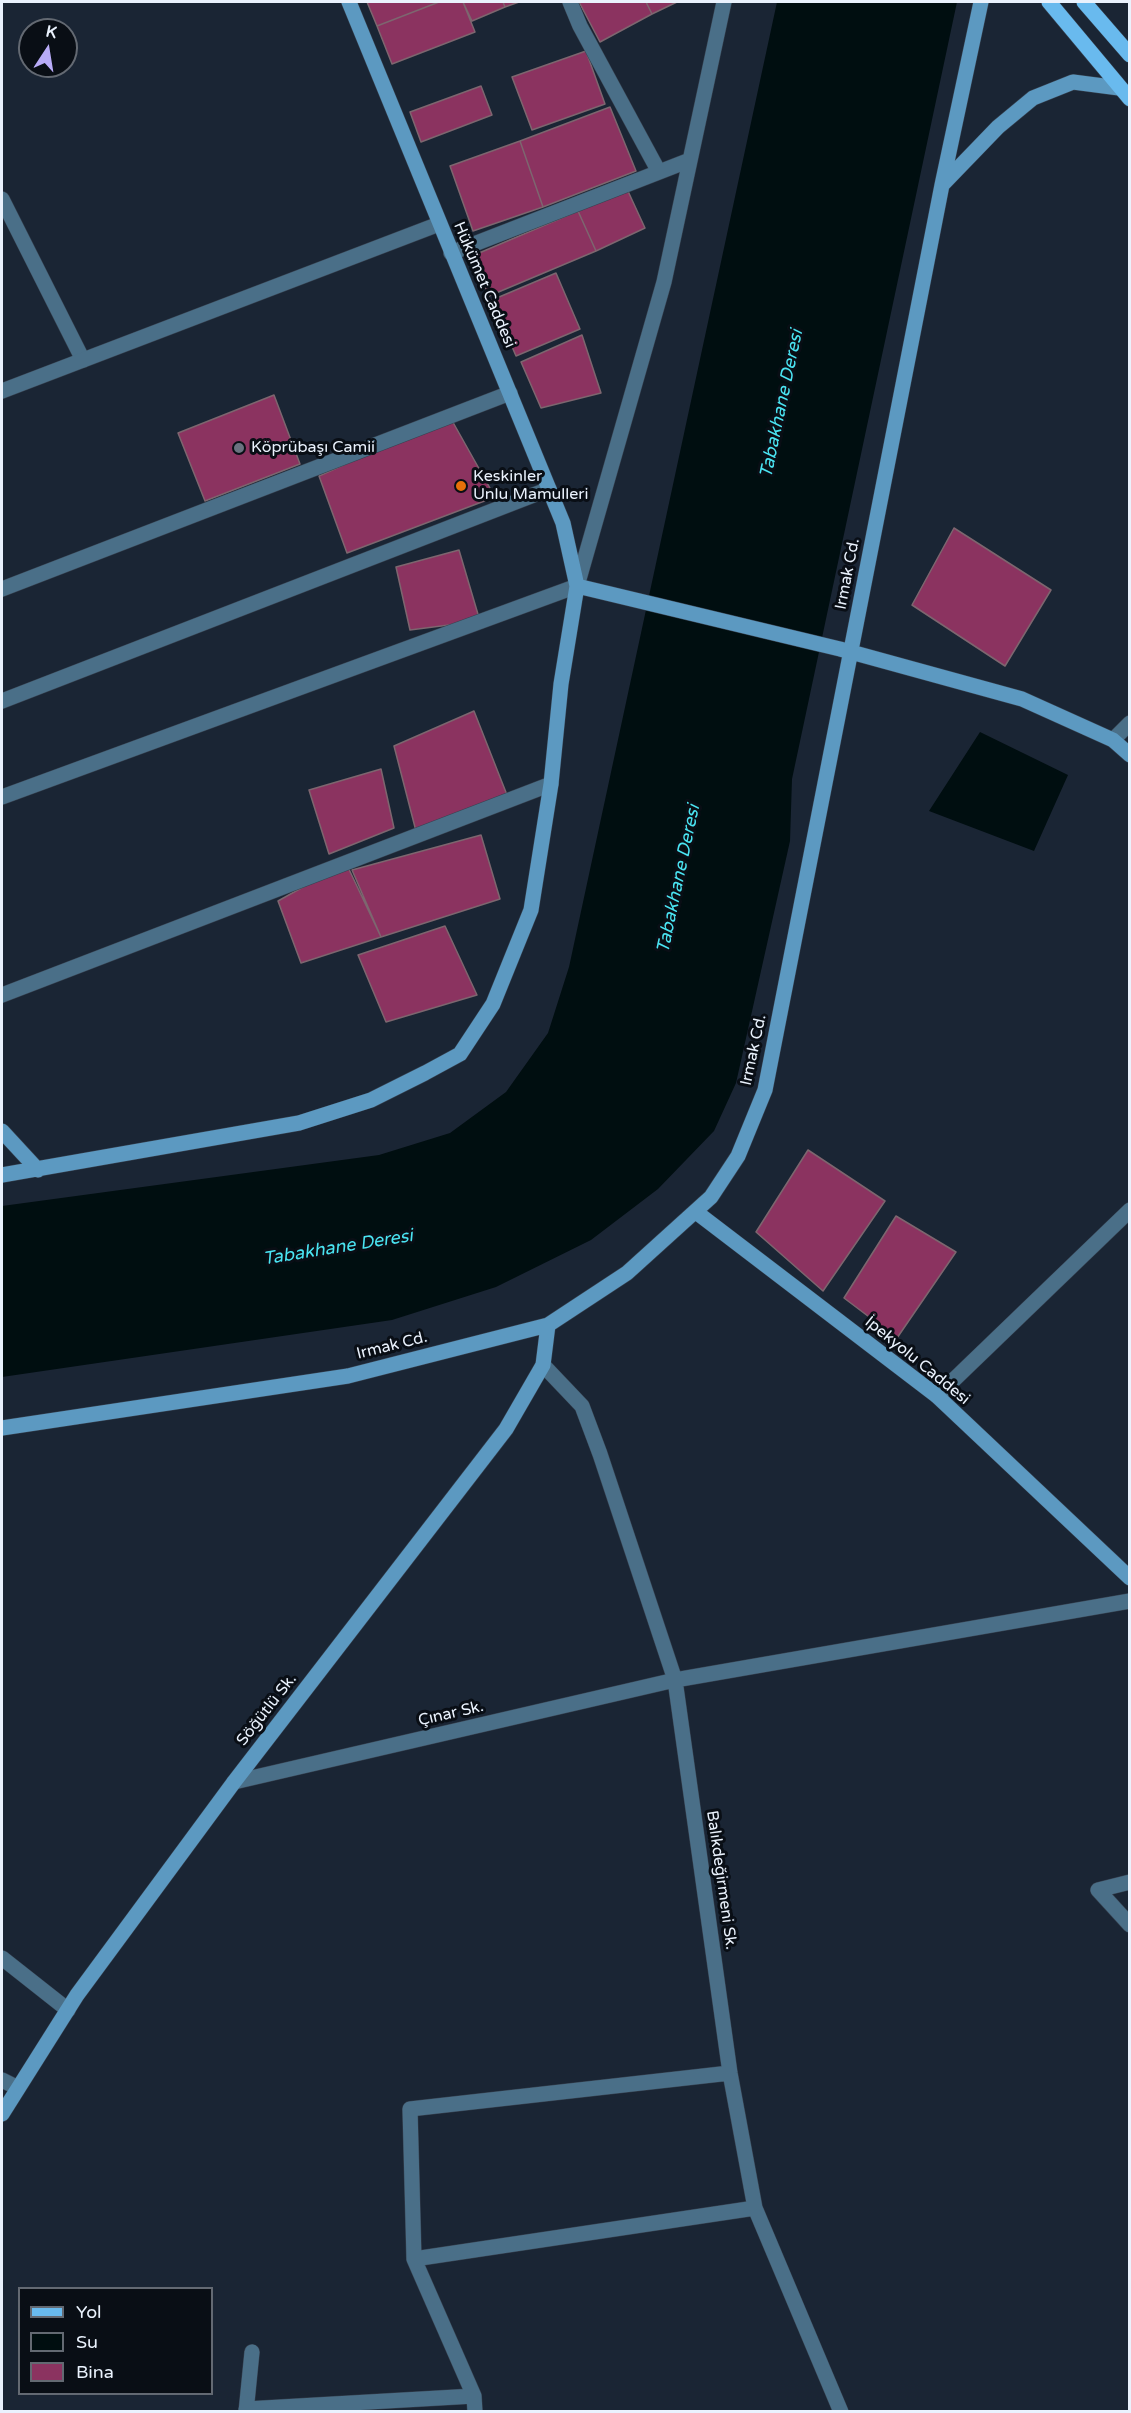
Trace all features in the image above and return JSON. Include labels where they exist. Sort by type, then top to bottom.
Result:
[{"type":"main road","points":[[1049,2],[1130,99]]},
{"type":"main road","points":[[1084,2],[1130,55]]},
{"type":"street","name":"Hükümet Caddesi","points":[[349,2],[563,523],[577,586]]},
{"type":"street","points":[[570,2],[580,26],[659,172]]},
{"type":"street","points":[[2,1175],[300,1123],[371,1100],[460,1054],[493,1004],[531,910],[551,784],[561,684],[577,586],[664,282],[724,2]]},
{"type":"street","name":"Irmak Cd.","points":[[2,1428],[348,1376],[548,1325],[627,1273],[711,1197],[738,1156],[765,1090],[942,185],[981,2]]},
{"type":"street","points":[[942,185],[998,127],[1033,98],[1073,82],[1119,88]]},
{"type":"street","points":[[452,253],[690,160]]},
{"type":"street","points":[[2,200],[82,360]]},
{"type":"street","points":[[2,391],[439,224]]},
{"type":"street","points":[[2,589],[510,393]]},
{"type":"street","points":[[2,701],[549,489]]},
{"type":"street","points":[[2,797],[577,586],[851,652],[1022,699],[1113,740],[1130,755]]},
{"type":"street","points":[[1113,740],[1130,723]]},
{"type":"street","points":[[2,995],[551,784]]},
{"type":"street","points":[[2,1131],[38,1170]]},
{"type":"street","points":[[937,1396],[1130,1209]]},
{"type":"street","name":"İpekyolu Caddesi","points":[[696,1212],[937,1396],[1130,1578]]},
{"type":"street","name":"Söğütlü Sk.","points":[[2,2114],[68,2010],[234,1782],[506,1430],[543,1365],[548,1325]]},
{"type":"street","name":"Balıkdeğirmeni Sk.","points":[[543,1365],[582,1406],[675,1680],[730,2073],[755,2208],[841,2412]]},
{"type":"street","name":"Çınar Sk.","points":[[234,1782],[675,1680],[1130,1601]]},
{"type":"street","points":[[1130,1882],[1098,1890],[1130,1925]]},
{"type":"street","points":[[2,1958],[68,2010]]},
{"type":"street","points":[[475,2412],[474,2396],[414,2259],[410,2109],[730,2073]]},
{"type":"street","points":[[2,2080],[18,2088]]},
{"type":"street","points":[[414,2259],[755,2208]]},
{"type":"street","points":[[252,2352],[246,2410],[474,2396]]},
{"type":"water","name":"Tabakhane Deresi","points":[[777,2],[957,2],[792,779],[790,841],[736,1083],[714,1131],[658,1189],[591,1240],[496,1287],[392,1320],[2,1377],[2,1206],[379,1155],[450,1133],[506,1092],[548,1033],[569,967]]},
{"type":"water","points":[[980,732],[1068,775],[1034,851],[929,811]]},
{"type":"building","points":[[367,2],[439,2],[377,26]]},
{"type":"building","points":[[439,2],[463,2],[475,32],[392,64],[377,26]]},
{"type":"building","points":[[463,2],[503,2],[505,7],[472,21]]},
{"type":"building","points":[[503,2],[519,2],[505,7]]},
{"type":"building","points":[[579,2],[646,2],[652,14],[600,42]]},
{"type":"building","points":[[646,2],[677,2],[652,14]]},
{"type":"building","points":[[586,51],[605,104],[532,130],[512,77]]},
{"type":"building","points":[[481,86],[492,115],[421,142],[410,112]]},
{"type":"building","points":[[610,107],[636,171],[543,207],[520,141]]},
{"type":"building","points":[[520,141],[543,207],[473,231],[450,166]]},
{"type":"building","points":[[627,189],[645,228],[596,251],[578,211]]},
{"type":"building","points":[[578,211],[596,251],[489,296],[472,256]]},
{"type":"building","points":[[556,273],[580,329],[516,356],[492,300]]},
{"type":"building","points":[[582,335],[601,393],[541,408],[521,362]]},
{"type":"building","name":"Köprübaşı Camii","points":[[274,395],[300,464],[205,501],[178,433]]},
{"type":"building","points":[[450,417],[495,497],[347,553],[319,476]]},
{"type":"building","points":[[954,528],[1051,590],[1005,666],[912,605]]},
{"type":"building","points":[[459,550],[480,621],[410,630],[396,567]]},
{"type":"building","points":[[474,711],[509,800],[417,835],[394,746]]},
{"type":"building","points":[[381,769],[394,828],[329,854],[309,790]]},
{"type":"building","points":[[481,835],[500,899],[381,937],[352,870]]},
{"type":"building","points":[[346,863],[381,937],[301,963],[278,901]]},
{"type":"building","points":[[445,926],[477,995],[386,1022],[358,955]]},
{"type":"building","points":[[808,1150],[885,1201],[823,1291],[756,1232]]},
{"type":"building","points":[[896,1216],[956,1252],[897,1338],[844,1298]]},
{"type":"place","name":"Köprübaşı Camii","points":[[239,448]]},
{"type":"place","name":"Keskinler Unlu Mamulleri","points":[[461,486]]}]
